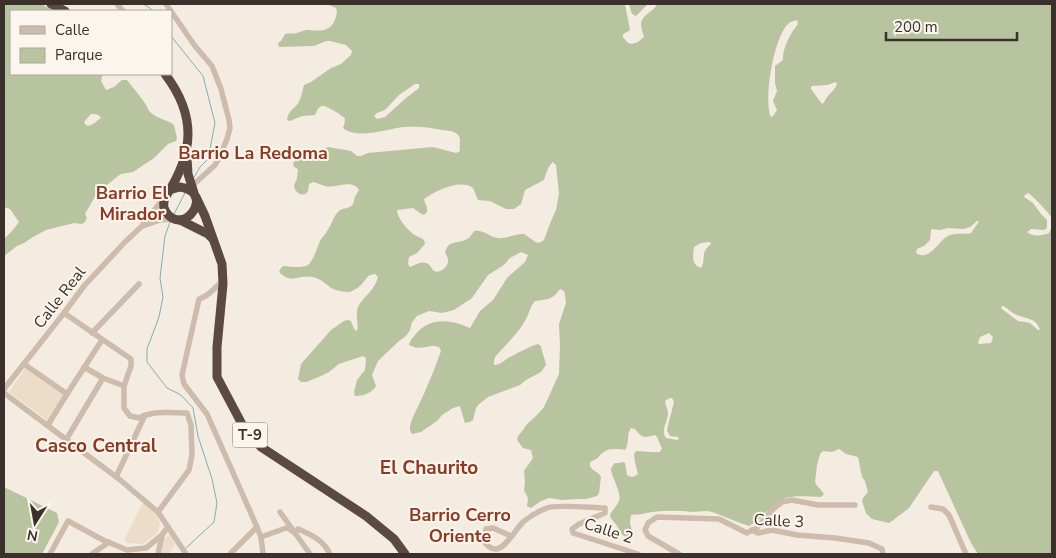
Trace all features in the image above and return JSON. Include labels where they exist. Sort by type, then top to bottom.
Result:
[{"type":"highway","points":[[51,4],[63,10]]},
{"type":"highway","name":"T-9","points":[[166,75],[187,116],[188,132],[180,172],[166,196],[164,206],[167,214],[208,234],[214,240],[217,248]]},
{"type":"highway","name":"T-9","points":[[186,148],[191,190],[205,216],[222,264],[223,284],[217,347],[217,376],[243,426],[261,447],[366,516],[394,539],[405,554]]},
{"type":"highway","points":[[166,196],[169,190],[174,188],[191,190],[194,209],[192,214],[185,219],[178,219]]},
{"type":"street","points":[[172,13],[195,46],[212,66],[221,89],[230,128],[215,165],[191,190]]},
{"type":"street","points":[[142,227],[166,196]]},
{"type":"street","points":[[142,227],[166,219],[178,219]]},
{"type":"street","name":"Calle Real","points":[[4,389],[84,286],[124,242],[142,227]]},
{"type":"street","points":[[223,284],[221,283],[214,288],[206,297],[198,299],[182,375],[184,384],[207,414],[257,527],[261,537],[263,554]]},
{"type":"street","points":[[92,333],[139,284]]},
{"type":"street","points":[[64,313],[131,359],[124,386],[124,408],[130,416],[139,418],[162,412],[187,413],[191,425],[192,455],[189,470],[158,512]]},
{"type":"street","points":[[48,425],[102,340]]},
{"type":"street","points":[[24,364],[67,394]]},
{"type":"street","points":[[84,367],[103,378],[124,386]]},
{"type":"street","points":[[66,440],[103,378]]},
{"type":"street","points":[[4,393],[116,477],[158,512],[186,554]]},
{"type":"street","points":[[116,477],[145,415]]},
{"type":"street","points":[[752,530],[756,529],[773,509],[782,502],[792,500],[818,505],[854,506]]},
{"type":"street","name":"Calle 2","points":[[512,536],[493,528],[486,529],[483,540],[491,548],[502,547],[512,536],[524,521],[548,507],[605,508],[605,513],[572,529],[573,534],[638,554]]},
{"type":"street","points":[[931,507],[943,509],[949,515],[966,554]]},
{"type":"street","points":[[280,512],[310,554]]},
{"type":"street","name":"Calle 3","points":[[679,554],[648,536],[645,530],[648,523],[657,516],[719,519],[746,533],[752,530],[758,533],[772,530],[797,535],[869,543],[883,552]]},
{"type":"street","points":[[50,554],[68,521],[127,550],[146,548],[162,535],[168,527]]},
{"type":"street","points":[[230,554],[257,527]]},
{"type":"street","points":[[261,537],[286,528],[295,533]]},
{"type":"street","points":[[295,533],[298,529],[310,534],[325,545],[330,554]]},
{"type":"street","points":[[158,554],[162,535]]},
{"type":"street","points":[[92,554],[109,542]]},
{"type":"green space","points":[[4,4],[41,4],[52,10],[10,10],[10,75],[104,75],[101,81],[106,90],[114,87],[122,80],[127,80],[150,112],[174,125],[177,138],[176,141],[168,144],[154,158],[133,172],[121,174],[97,193],[85,214],[87,218],[85,222],[46,230],[17,246],[4,256],[4,239],[19,222],[10,209],[4,207]],"holes":[[[91,114],[98,115],[101,118],[92,124],[88,126],[84,122]]]},
{"type":"green space","points":[[327,4],[625,4],[630,30],[623,34],[623,37],[628,43],[632,44],[644,37],[641,26],[642,21],[657,4],[1052,4],[1052,222],[1050,215],[1033,197],[1028,193],[1024,197],[1033,203],[1047,220],[1047,228],[1044,230],[1031,229],[1027,232],[1029,234],[1041,235],[1049,233],[1052,224],[1052,554],[978,554],[971,543],[938,471],[934,471],[909,508],[892,521],[889,523],[872,519],[866,513],[862,501],[868,492],[862,477],[858,457],[846,454],[839,449],[832,452],[823,451],[820,454],[815,482],[824,494],[821,497],[796,496],[779,501],[749,526],[707,511],[667,511],[631,515],[632,535],[630,538],[622,534],[610,515],[620,498],[611,468],[615,463],[625,463],[627,475],[630,477],[634,476],[638,474],[634,454],[636,451],[660,452],[662,448],[655,435],[643,436],[631,428],[625,450],[606,451],[590,462],[592,469],[601,477],[597,496],[586,499],[562,500],[549,498],[531,508],[527,506],[528,498],[524,490],[524,471],[533,458],[531,450],[523,448],[517,440],[527,424],[544,407],[559,374],[559,324],[566,303],[564,291],[560,289],[551,298],[535,301],[520,329],[495,357],[494,365],[500,364],[509,357],[538,344],[541,346],[546,365],[541,372],[520,385],[488,397],[478,405],[473,420],[470,422],[465,423],[460,406],[442,415],[437,421],[421,432],[412,434],[410,430],[412,419],[441,351],[439,347],[435,346],[414,347],[409,345],[411,341],[421,329],[440,321],[470,328],[480,311],[493,300],[507,278],[525,262],[528,255],[521,252],[488,275],[472,298],[454,310],[442,313],[429,311],[417,316],[406,336],[378,361],[372,375],[376,386],[370,392],[355,396],[354,392],[357,380],[365,370],[366,358],[363,356],[339,364],[321,376],[301,382],[298,379],[301,364],[331,330],[348,320],[351,321],[354,329],[357,331],[358,307],[374,286],[378,277],[375,274],[370,275],[358,287],[347,292],[333,289],[313,277],[292,279],[279,272],[284,266],[300,267],[310,263],[335,215],[351,206],[359,190],[348,184],[329,187],[313,182],[309,184],[306,193],[299,194],[295,190],[294,185],[298,169],[294,167],[293,163],[306,151],[318,153],[328,147],[351,151],[357,156],[368,153],[433,147],[456,153],[460,151],[460,138],[453,132],[428,127],[403,127],[372,133],[356,133],[343,128],[345,119],[323,106],[319,108],[315,115],[302,116],[290,121],[287,120],[289,113],[299,102],[304,85],[341,64],[351,55],[352,51],[346,45],[330,41],[314,46],[279,47],[278,43],[285,34],[306,30],[319,31],[328,28],[334,23],[336,18],[336,8]],"holes":[[[797,20],[798,24],[788,41],[783,60],[775,66],[777,91],[773,101],[777,110],[771,117],[768,97],[771,68],[779,40],[789,23]],[[836,82],[837,84],[822,104],[811,89],[812,86]],[[415,84],[419,84],[419,88],[385,117],[377,119],[374,116],[385,110],[399,95]],[[553,162],[556,165],[559,194],[556,210],[544,240],[537,243],[524,234],[497,238],[480,231],[474,231],[466,239],[450,244],[447,247],[445,252],[448,262],[446,267],[441,270],[436,272],[429,264],[424,263],[410,267],[408,264],[409,257],[417,253],[425,244],[422,238],[413,234],[405,226],[397,210],[413,208],[424,215],[427,212],[424,199],[444,188],[461,184],[473,188],[478,200],[490,201],[506,209],[514,209],[521,204],[525,190],[544,180],[548,168]],[[979,221],[971,233],[951,235],[926,255],[916,253],[917,249],[924,246],[930,240],[932,229],[964,229]],[[710,242],[711,244],[705,250],[701,268],[694,262],[694,247],[701,243]],[[1003,306],[1015,314],[1034,321],[1040,330],[1030,323],[1018,321],[1001,307]],[[989,333],[993,337],[991,343],[979,344],[980,337]],[[672,398],[674,402],[667,430],[670,436],[678,437],[679,439],[677,440],[666,438],[664,435],[668,413],[665,401]]]},
{"type":"green space","points":[[629,4],[648,4],[636,16],[632,14]]},
{"type":"green space","points":[[4,487],[57,513],[59,522],[42,554],[4,554]]},
{"type":"shaded area","points":[[27,366],[65,393],[48,421],[9,392]]},
{"type":"shaded area","points":[[143,503],[155,512],[160,523],[157,533],[143,544],[127,543],[124,540]]},
{"type":"shaded area","points":[[170,535],[175,544],[169,554],[160,554],[163,539]]},
{"type":"waterway","points":[[143,4],[151,10]]},
{"type":"waterway","points":[[172,37],[203,76],[215,123],[208,159],[200,167],[193,179]]},
{"type":"waterway","points":[[174,214],[185,193]]},
{"type":"waterway","points":[[170,222],[165,236],[160,278],[163,297],[159,317],[147,349],[147,362],[167,388],[181,395],[193,408],[198,436],[212,479],[217,503],[214,522],[186,548]]},
{"type":"district","name":"Barrio La Redoma","points":[[253,153]]},
{"type":"district","name":"Barrio El Mirador","points":[[132,203]]},
{"type":"district","name":"Casco Central","points":[[96,445]]},
{"type":"district","name":"El Chaurito","points":[[429,467]]},
{"type":"district","name":"Barrio Cerro Oriente","points":[[460,525]]}]
